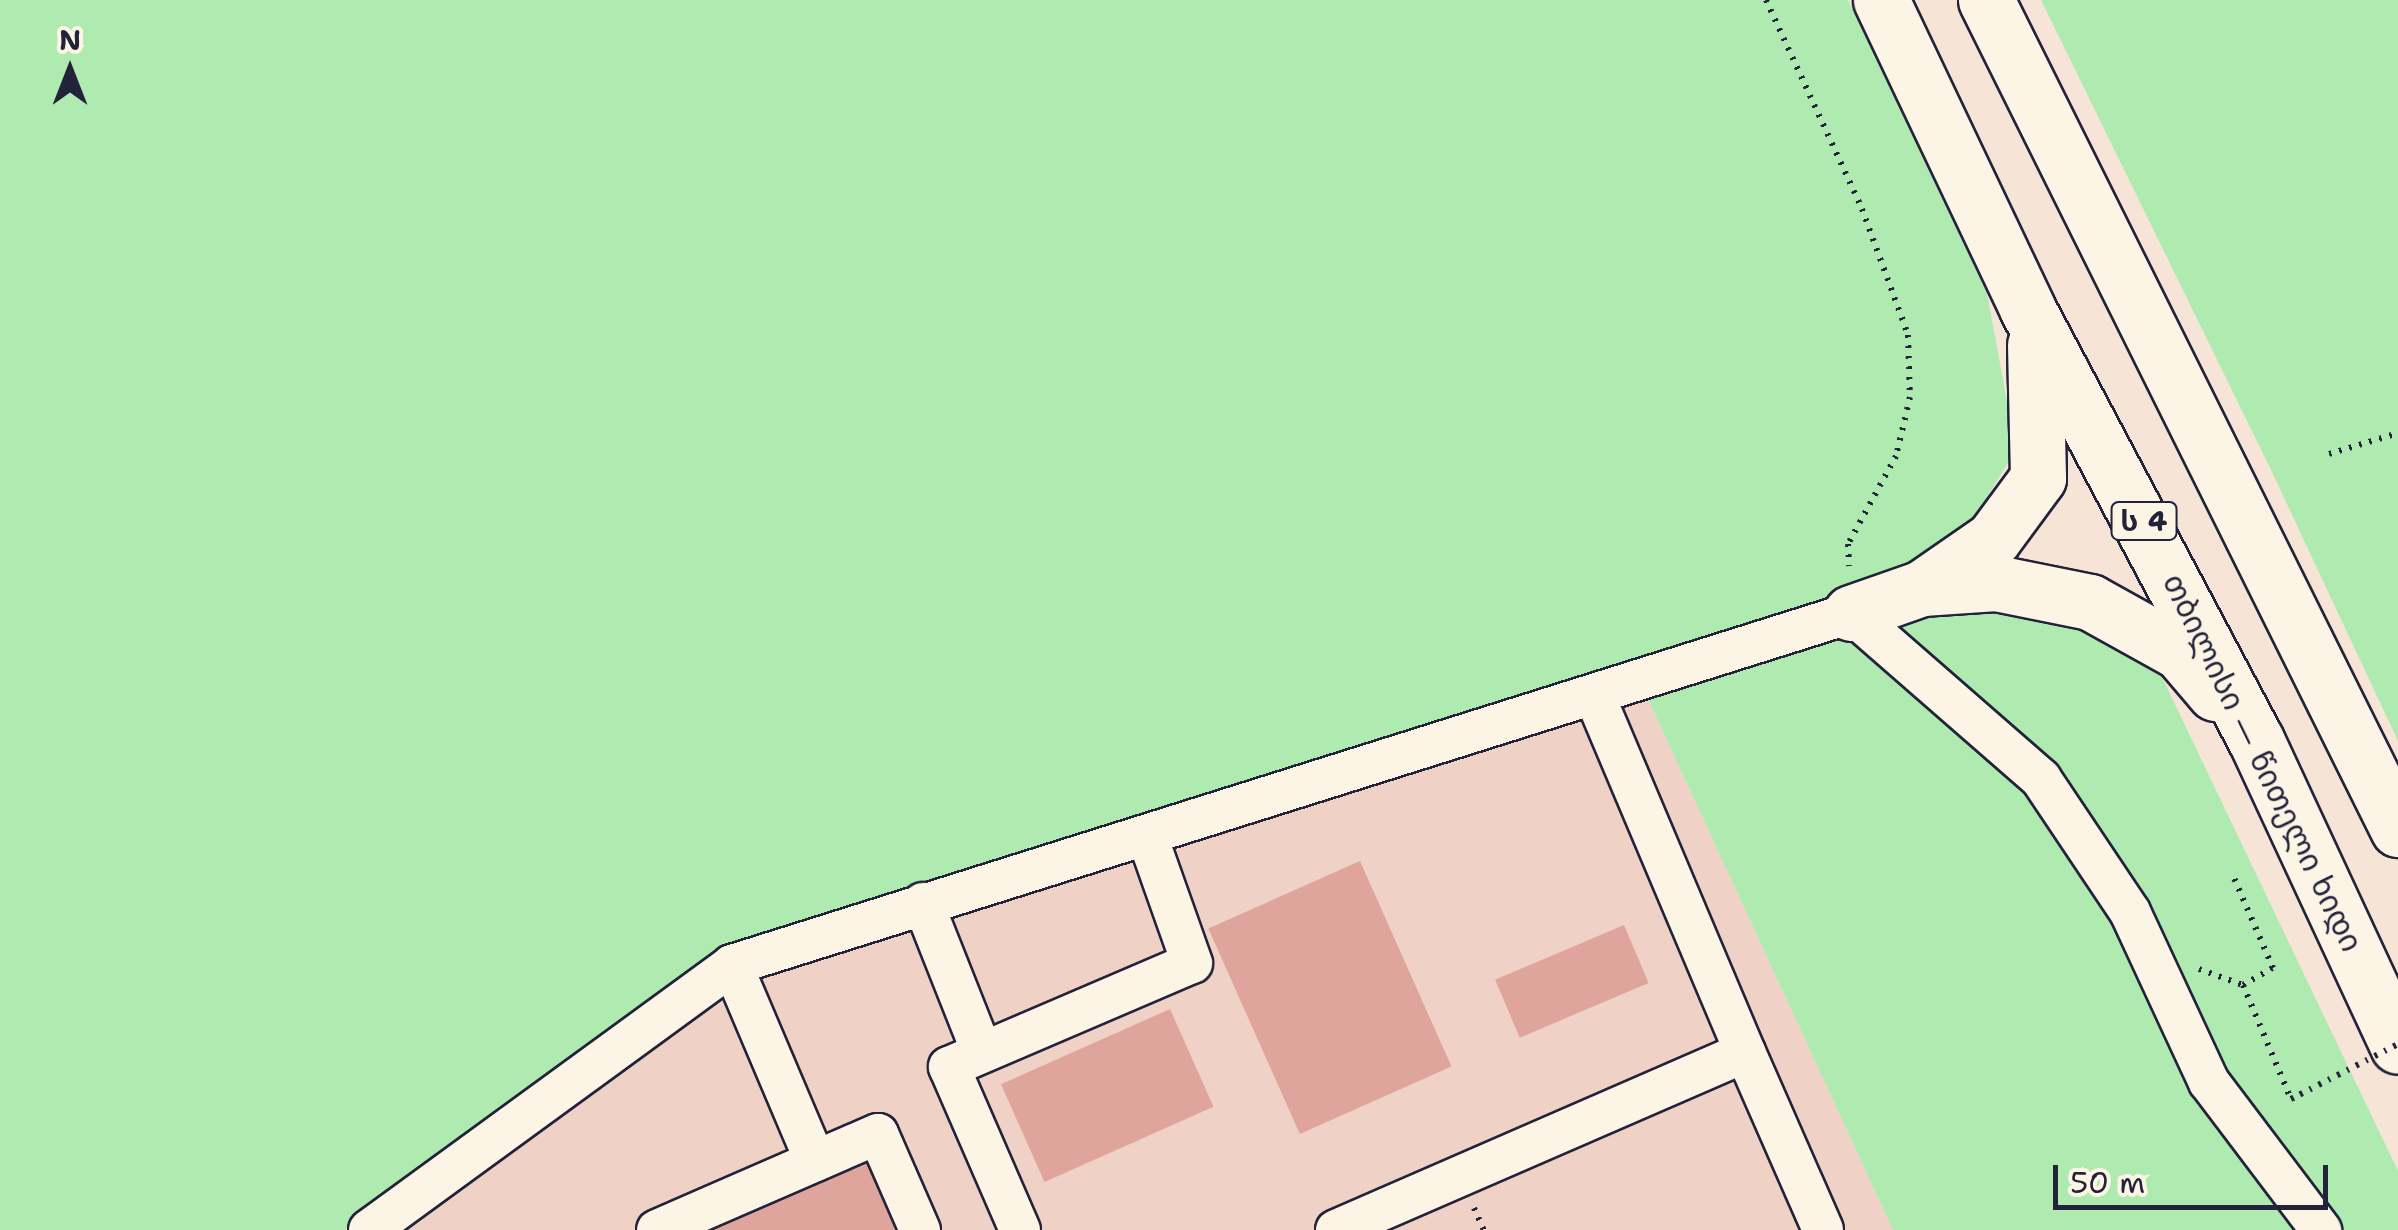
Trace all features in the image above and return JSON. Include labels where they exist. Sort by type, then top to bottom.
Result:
[{"type":"highway","name":"თბილისი — წითელი ხიდი","points":[[1881,0],[2027,308],[2256,740],[2398,1045]]},
{"type":"highway","points":[[1986,0],[2398,829]]},
{"type":"highway","points":[[1851,613],[1922,588],[1994,539],[2038,478],[2042,385],[2027,308]]},
{"type":"highway","points":[[1922,588],[1996,583],[2090,602],[2180,652],[2256,740]]},
{"type":"street","points":[[369,1230],[732,964],[1596,697],[1851,613],[2041,779],[2150,953],[2209,1082],[2321,1230]]},
{"type":"street","points":[[1596,697],[1823,1230]]},
{"type":"street","points":[[1020,1230],[949,1066],[1192,963],[1146,836]]},
{"type":"street","points":[[923,903],[982,1052]]},
{"type":"street","points":[[732,964],[815,1161]]},
{"type":"street","points":[[1336,1230],[1746,1052]]},
{"type":"street","points":[[658,1230],[878,1134],[920,1230]]},
{"type":"path","points":[[1766,0],[1862,210],[1908,335],[1910,397],[1896,456],[1848,544],[1851,613]]},
{"type":"path","points":[[2329,454],[2398,434]]},
{"type":"path","points":[[2234,878],[2273,968],[2244,985]]},
{"type":"path","points":[[2150,953],[2244,985],[2291,1099],[2398,1045]]},
{"type":"shaded area","points":[[1647,697],[1893,1230],[385,1230],[732,975]]},
{"type":"green space","points":[[0,0],[1848,0],[1987,293],[2016,450],[1939,575],[722,957],[345,1230],[0,1230]]},
{"type":"green space","points":[[2041,0],[2398,0],[2398,741],[2271,470]]},
{"type":"green space","points":[[1922,588],[2139,629],[2398,1171],[2398,1230],[1893,1230],[1647,697]]},
{"type":"building","points":[[1360,861],[1452,1067],[1300,1134],[1208,929]]},
{"type":"building","points":[[1624,925],[1649,983],[1520,1038],[1495,980]]},
{"type":"building","points":[[1170,1009],[1214,1107],[1045,1182],[1001,1084]]},
{"type":"building","points":[[877,1142],[911,1222],[893,1230],[668,1230]]}]
